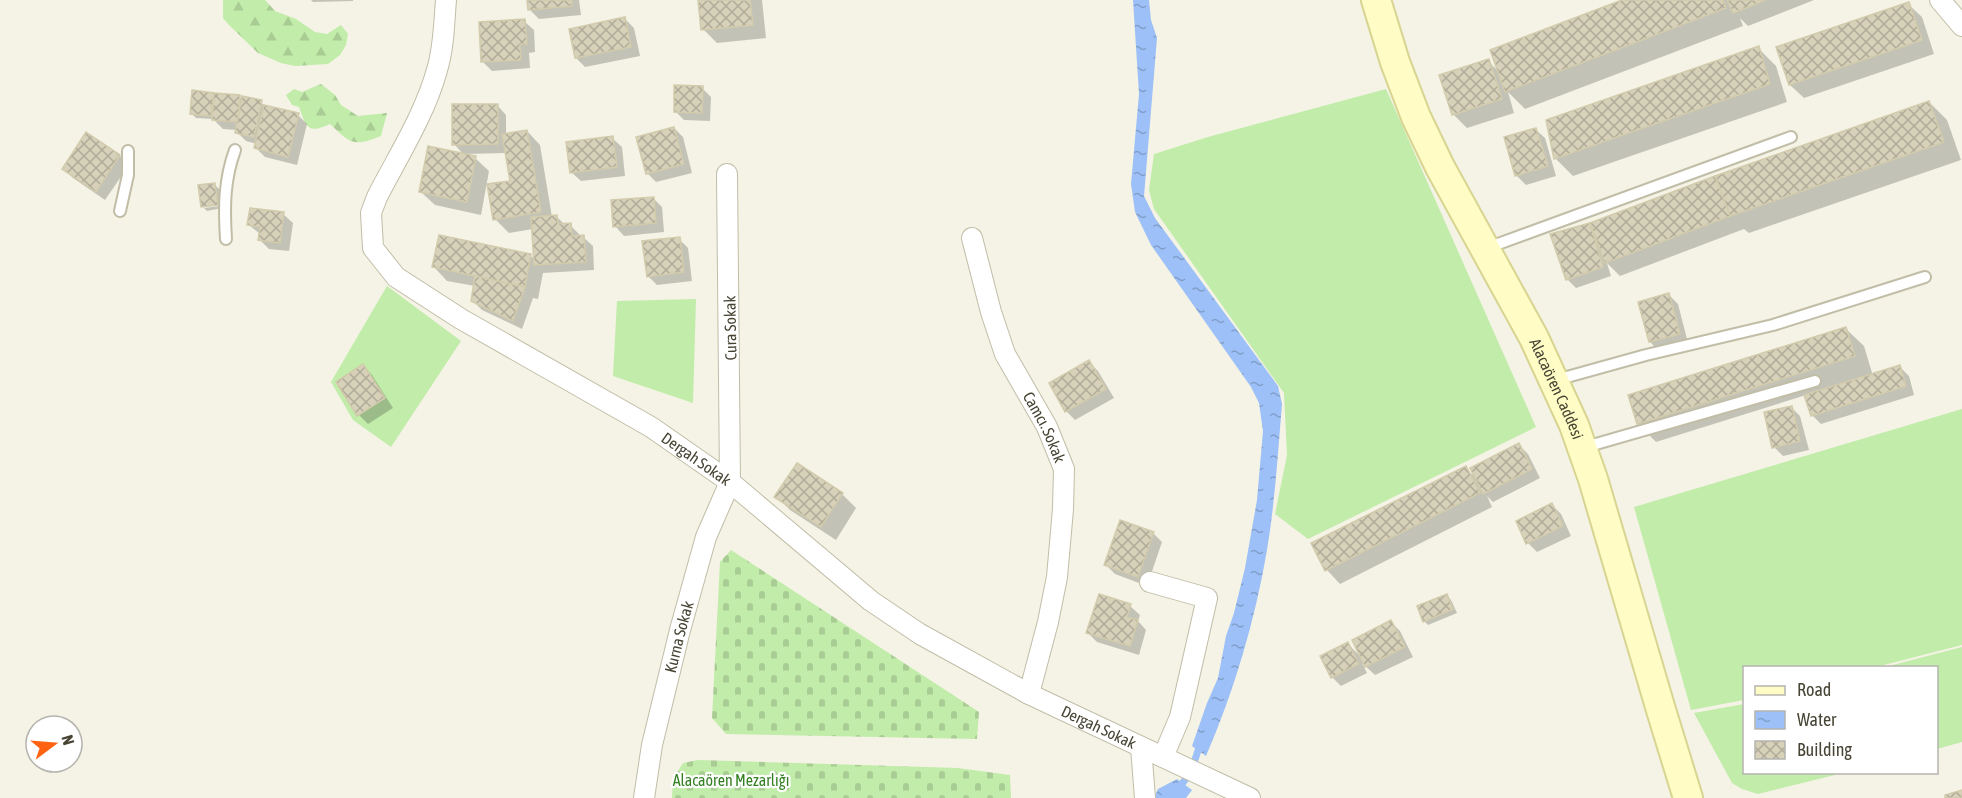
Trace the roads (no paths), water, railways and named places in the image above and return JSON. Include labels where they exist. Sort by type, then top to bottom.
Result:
[{"type":"street","name":"Dergah Sokak","points":[[446,0],[443,42],[430,93],[371,213],[373,248],[396,277],[430,300],[651,427],[730,482],[871,601],[920,634],[1029,694],[1250,798]]},
{"type":"street","name":"Alacaören Caddesi","points":[[1376,0],[1395,62],[1416,117],[1440,167],[1508,288],[1555,381],[1582,448],[1688,798]]},
{"type":"street","points":[[1940,0],[1962,26]]},
{"type":"street","name":"Cura Sokak","points":[[727,174],[730,482]]},
{"type":"street","name":"Camcı. Sokak","points":[[972,238],[991,312],[1005,354],[1047,427],[1064,469],[1057,577],[1029,694]]},
{"type":"street","name":"Kurna Sokak","points":[[644,798],[652,746],[680,630],[706,537],[730,482]]},
{"type":"street","points":[[1150,582],[1208,598],[1186,695],[1167,759]]},
{"type":"street","points":[[1142,747],[1145,798]]},
{"type":"lane","points":[[1485,249],[1791,137]]},
{"type":"lane","points":[[226,239],[225,191],[228,169],[235,150]]},
{"type":"lane","points":[[120,211],[128,175],[128,151]]},
{"type":"lane","points":[[1555,381],[1646,354],[1773,325],[1925,277]]},
{"type":"lane","points":[[1582,448],[1815,381]]},
{"type":"water","points":[[1133,0],[1149,0],[1151,20],[1157,38],[1144,196],[1155,218],[1278,386],[1282,404],[1272,514],[1262,577],[1242,655],[1226,706],[1206,756],[1192,746],[1218,678],[1226,636],[1245,568],[1257,500],[1263,431],[1259,403],[1251,387],[1151,245],[1135,212],[1131,184],[1139,94]]},
{"type":"water","points":[[1177,779],[1192,790],[1186,798],[1154,798],[1158,789]]},
{"type":"waterway","points":[[1163,798],[1188,776],[1200,744]]},
{"type":"park label","name":"Alacaören Mezarlığı","points":[[731,780]]}]
